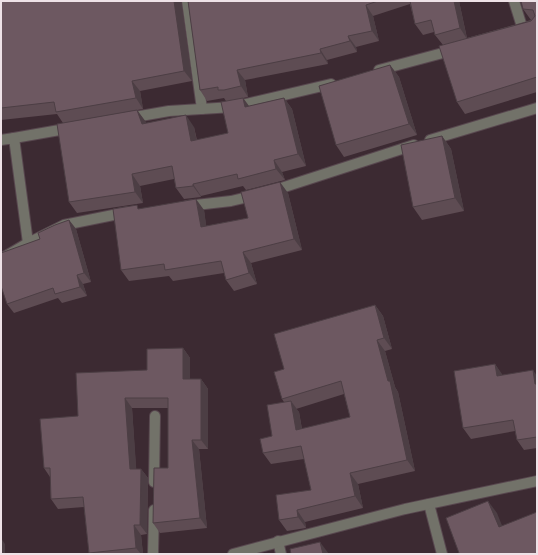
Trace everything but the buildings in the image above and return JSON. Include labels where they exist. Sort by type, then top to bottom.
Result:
[{"type":"street","points":[[187,1],[202,109]]},
{"type":"street","points":[[514,1],[523,30]]},
{"type":"street","points":[[371,73],[466,46]]},
{"type":"street","points":[[122,119],[169,111],[233,107],[342,81]]},
{"type":"street","points":[[177,207],[231,201],[285,187],[341,168],[537,108]]},
{"type":"street","points":[[1,140],[84,126]]},
{"type":"street","points":[[14,138],[28,243]]},
{"type":"street","points":[[1,260],[28,243],[64,225],[140,210]]},
{"type":"street","points":[[153,554],[155,416]]},
{"type":"street","points":[[233,554],[278,541],[429,504],[537,480]]},
{"type":"street","points":[[429,504],[442,554]]},
{"type":"street","points":[[278,541],[281,554]]}]
